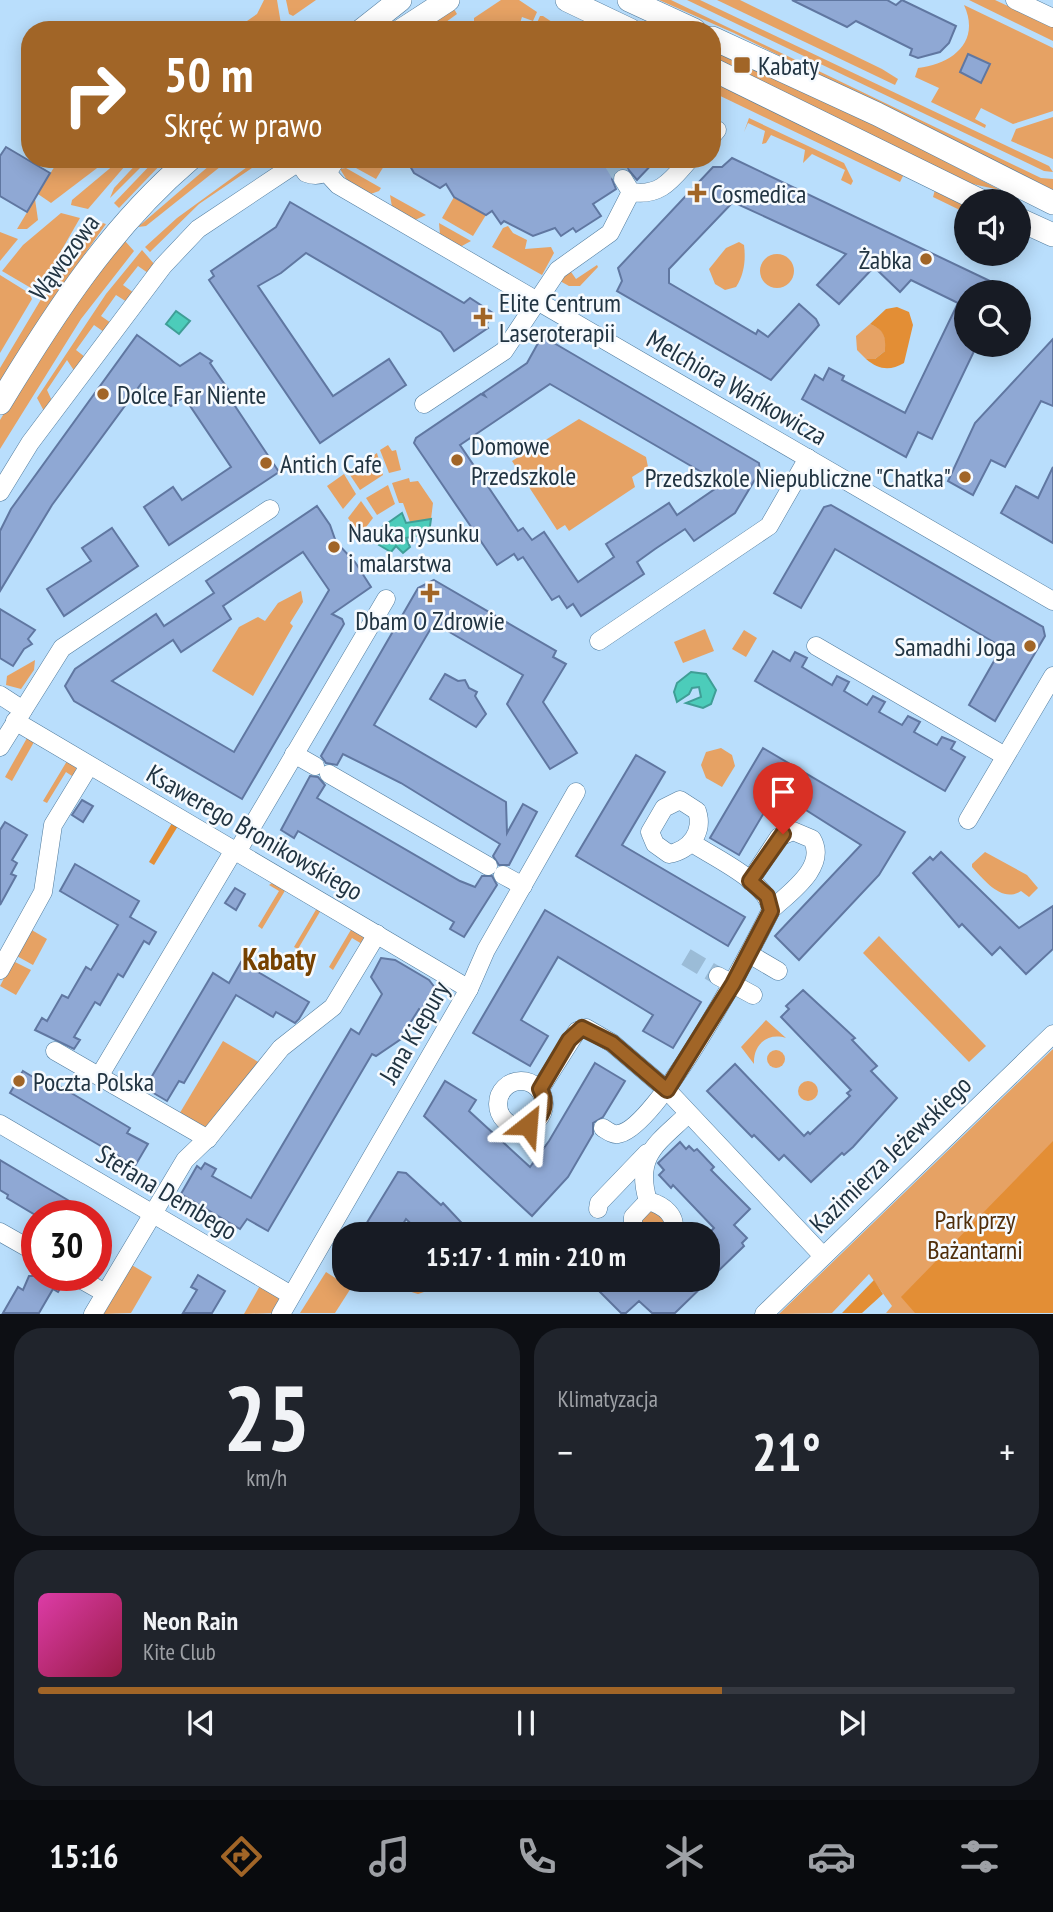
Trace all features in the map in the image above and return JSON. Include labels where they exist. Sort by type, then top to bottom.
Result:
[{"type":"street","points":[[373,21],[400,0]]},
{"type":"street","points":[[416,21],[449,0]]},
{"type":"street","points":[[567,0],[611,21]]},
{"type":"street","points":[[629,0],[674,21]]},
{"type":"street","points":[[1015,0],[1053,18]]},
{"type":"street","points":[[721,42],[877,114],[1053,204]]},
{"type":"street","points":[[721,73],[957,189]]},
{"type":"street","name":"Wąwozowa","points":[[0,403],[98,254],[154,192],[180,168]]},
{"type":"street","points":[[0,492],[30,443],[163,266],[198,229],[287,168]]},
{"type":"street","points":[[304,168],[312,175],[327,168]]},
{"type":"street","name":"Melchiora Wańkowicza","points":[[332,168],[338,185],[1053,601]]},
{"type":"street","points":[[424,404],[504,351],[563,265],[610,233],[627,185],[652,193],[661,190],[682,168]]},
{"type":"street","points":[[1031,225],[1053,236]]},
{"type":"street","points":[[600,640],[769,526],[808,458]]},
{"type":"street","points":[[9,728],[62,648],[270,509]]},
{"type":"street","points":[[100,1075],[386,599]]},
{"type":"street","points":[[816,646],[1005,756]]},
{"type":"street","points":[[968,820],[1053,676]]},
{"type":"street","name":"Ksawerego Bronikowskiego","points":[[0,695],[9,728],[89,766],[469,989]]},
{"type":"street","points":[[294,754],[523,886]]},
{"type":"street","points":[[0,970],[43,891],[53,825],[89,766]]},
{"type":"street","name":"Jana Kiepury","points":[[291,1295],[469,989],[576,792]]},
{"type":"street","points":[[603,1128],[614,1134],[624,1132],[667,1090],[726,980],[749,954],[771,911],[814,867],[817,855],[812,839],[793,831],[781,835],[750,881]]},
{"type":"street","points":[[692,843],[750,881],[767,896],[771,911]]},
{"type":"street","points":[[93,1314],[185,1160],[208,1139],[281,1048],[333,1007],[377,933]]},
{"type":"street","points":[[749,954],[778,971]]},
{"type":"street","points":[[726,980],[753,995]]},
{"type":"street","points":[[540,1089],[577,1031],[586,1028],[612,1043],[667,1090],[823,1256]]},
{"type":"street","name":"Kazimierza Jeżewskiego","points":[[764,1314],[1053,1034]]},
{"type":"street","points":[[55,1051],[208,1139]]},
{"type":"street","points":[[598,1209],[599,1203],[688,1114]]},
{"type":"street","name":"Stefana Dembego","points":[[0,1124],[291,1295]]},
{"type":"street","points":[[650,1150],[642,1177],[648,1201],[668,1211],[674,1222]]},
{"type":"street","points":[[633,1222],[633,1217],[648,1201]]},
{"type":"street","points":[[1,1236],[21,1245]]},
{"type":"street","points":[[101,1291],[105,1293]]},
{"type":"street","points":[[281,1314],[291,1295]]},
{"type":"green space","points":[[264,0],[277,0],[280,21],[247,21],[257,14]]},
{"type":"green space","points":[[286,0],[316,0],[293,16],[289,14]]},
{"type":"green space","points":[[501,0],[519,0],[537,12],[533,21],[522,17],[521,21],[474,21],[474,18]]},
{"type":"green space","points":[[659,0],[671,0],[715,21],[707,21]]},
{"type":"green space","points":[[687,0],[700,0],[1049,166],[1053,172],[1044,171]]},
{"type":"green space","points":[[717,0],[740,0],[898,79],[895,85]]},
{"type":"green space","points":[[969,0],[995,0],[1053,27],[1053,41]]},
{"type":"green space","points":[[964,5],[1053,48],[1053,111],[1013,124],[981,108],[975,119],[986,125],[985,128],[931,102],[939,88],[915,77],[918,68],[942,62],[960,49],[969,30]]},
{"type":"green space","points":[[454,9],[457,14],[447,21],[436,21]]},
{"type":"green space","points":[[543,16],[550,21],[538,21]]},
{"type":"green space","points":[[721,24],[1041,178],[1053,179],[1053,192],[721,27]]},
{"type":"green space","points":[[721,52],[883,129],[998,189],[968,183],[721,61]]},
{"type":"green space","points":[[721,84],[904,174],[900,182],[721,96]]},
{"type":"green space","points":[[1053,117],[1053,159],[1011,141],[1016,129]]},
{"type":"green space","points":[[749,118],[844,163],[853,181],[851,185],[841,180],[845,170],[812,154],[803,163],[805,150],[771,135],[766,143],[762,144],[765,131],[748,123],[744,132]]},
{"type":"green space","points":[[54,168],[97,168],[51,203],[38,194]]},
{"type":"green space","points":[[110,168],[123,168],[88,209],[71,205],[72,200]]},
{"type":"green space","points":[[133,168],[140,168],[110,198],[114,188]]},
{"type":"green space","points":[[147,168],[157,168],[119,208],[114,203]]},
{"type":"green space","points":[[207,168],[219,168],[146,226],[138,227]]},
{"type":"green space","points":[[246,168],[252,168],[199,204],[150,252],[145,247],[177,218]]},
{"type":"green space","points":[[346,168],[381,188],[368,195],[350,185],[340,169]]},
{"type":"green space","points":[[356,168],[383,168],[376,179]]},
{"type":"green space","points":[[935,190],[954,200],[954,207],[933,197]]},
{"type":"green space","points":[[390,195],[426,215],[415,220],[392,207]]},
{"type":"green space","points":[[454,197],[486,215],[473,236],[442,218]]},
{"type":"green space","points":[[35,199],[38,220],[27,229],[17,229]]},
{"type":"green space","points":[[61,213],[80,218],[41,286],[31,288],[2,271],[23,245]]},
{"type":"green space","points":[[89,219],[106,224],[57,293],[0,385],[0,368]]},
{"type":"green space","points":[[439,223],[471,241],[460,247],[440,235]]},
{"type":"green space","points":[[508,226],[513,233],[527,240],[525,249],[551,247],[554,253],[542,275],[492,247],[503,228]]},
{"type":"green space","points":[[0,232],[18,239],[0,261]]},
{"type":"green space","points":[[125,241],[134,251],[81,319],[0,449],[0,420],[43,350],[101,268]]},
{"type":"green space","points":[[739,242],[744,245],[743,272],[736,287],[725,290],[715,284],[709,269],[726,248]]},
{"type":"green space","points":[[142,250],[155,265],[148,273],[138,266],[123,285],[134,293],[127,302],[116,295],[101,316],[111,323],[104,332],[94,325],[76,350],[85,357],[75,372],[67,360],[47,390],[53,403],[45,413],[37,398],[106,294]]},
{"type":"green space","points":[[777,254],[789,259],[794,271],[789,283],[777,288],[765,283],[760,271],[765,259]]},
{"type":"green space","points":[[597,265],[580,286],[569,286],[560,281],[569,269],[576,279]]},
{"type":"green space","points":[[0,275],[29,293],[32,299],[0,353]]},
{"type":"green space","points":[[897,307],[909,312],[913,325],[904,363],[889,368],[880,367],[866,359],[875,359],[885,351],[883,334],[870,324],[886,309]]},
{"type":"green space","points":[[870,324],[882,331],[885,337],[885,351],[875,359],[866,359],[857,350],[856,336]]},
{"type":"green space","points":[[579,419],[646,457],[648,467],[632,477],[635,487],[569,531],[565,525],[557,530],[512,461]]},
{"type":"green space","points":[[388,445],[392,451],[396,450],[401,470],[389,473],[380,450]]},
{"type":"green space","points":[[377,453],[383,475],[360,490],[348,472]]},
{"type":"green space","points":[[344,474],[356,494],[343,509],[327,486]]},
{"type":"green space","points":[[409,478],[410,482],[418,481],[433,503],[431,519],[410,522],[403,503],[399,503],[392,483]]},
{"type":"green space","points":[[388,485],[395,504],[377,515],[366,498]]},
{"type":"green space","points":[[361,501],[373,518],[360,535],[348,518]]},
{"type":"green space","points":[[301,591],[303,602],[290,623],[293,626],[253,696],[212,671],[239,627],[258,617],[265,621],[278,603]]},
{"type":"green space","points":[[705,629],[714,651],[683,663],[674,642]]},
{"type":"green space","points":[[744,630],[757,638],[746,657],[732,649]]},
{"type":"green space","points":[[35,660],[34,670],[21,689],[6,685],[7,676]]},
{"type":"green space","points":[[27,738],[34,742],[12,781],[5,777]]},
{"type":"green space","points":[[721,748],[732,755],[735,766],[722,787],[706,778],[701,765],[706,752]]},
{"type":"green space","points":[[67,761],[76,768],[75,778],[66,772],[47,803],[43,801]]},
{"type":"green space","points":[[172,823],[178,826],[154,865],[149,862]]},
{"type":"green space","points":[[985,852],[1027,875],[1038,888],[1029,897],[1021,891],[1007,894],[994,889],[972,867]]},
{"type":"green space","points":[[272,883],[286,889],[262,929],[258,926],[279,891],[269,885]]},
{"type":"green space","points":[[317,908],[321,910],[298,949],[294,947]]},
{"type":"green space","points":[[352,928],[365,938],[362,944],[352,938],[333,970],[329,967]]},
{"type":"green space","points":[[30,929],[47,939],[33,965],[15,955]]},
{"type":"green space","points":[[879,936],[986,1046],[969,1062],[863,953]]},
{"type":"green space","points":[[13,961],[31,970],[16,995],[0,986]]},
{"type":"green space","points":[[766,1020],[786,1038],[773,1037],[762,1042],[756,1051],[754,1064],[741,1047]]},
{"type":"green space","points":[[223,1041],[260,1063],[206,1128],[178,1116]]},
{"type":"green space","name":"Park przy Bażantarni","points":[[1053,1049],[1053,1313],[886,1313],[892,1306],[869,1274],[832,1313],[779,1314]]},
{"type":"green space","points":[[776,1050],[782,1053],[785,1059],[782,1065],[776,1068],[770,1065],[767,1059],[770,1053]]},
{"type":"green space","points":[[808,1081],[815,1084],[818,1091],[815,1098],[808,1101],[801,1098],[798,1091],[801,1084]]},
{"type":"green space","points":[[1053,1141],[1053,1313],[915,1313],[901,1297]]},
{"type":"green space","points":[[649,1209],[658,1213],[666,1222],[639,1222],[639,1218]]},
{"type":"green space","points":[[130,1264],[152,1277],[131,1313],[102,1314]]},
{"type":"green space","points":[[326,1272],[332,1276],[332,1292],[348,1292],[335,1313],[300,1313]]},
{"type":"green space","points":[[874,1280],[883,1294],[862,1313],[842,1313]]},
{"type":"green space","points":[[261,1284],[276,1293],[279,1300],[273,1313],[244,1314]]},
{"type":"shaded area","points":[[176,311],[190,321],[179,334],[166,324]]},
{"type":"shaded area","points":[[402,513],[406,523],[431,519],[429,533],[406,538],[410,547],[403,553],[396,546],[391,552],[379,545],[384,537],[378,530]]},
{"type":"shaded area","points":[[691,672],[706,674],[716,690],[711,704],[703,708],[686,703],[701,697],[699,687],[692,688],[689,694],[677,702],[674,692],[677,683]]},
{"type":"building","points":[[792,0],[887,0],[896,5],[902,0],[956,26],[949,43],[940,52],[918,58],[910,55],[912,49],[856,21],[847,27]]},
{"type":"building","points":[[968,54],[990,64],[981,83],[960,72]]},
{"type":"building","points":[[6,147],[21,156],[21,168],[42,168],[50,173],[27,212],[0,196],[0,156]]},
{"type":"building","points":[[732,158],[988,280],[954,280],[954,301],[911,280],[900,292],[874,267],[839,304],[817,285],[846,254],[733,202],[669,269],[669,283],[756,334],[758,330],[768,337],[799,304],[816,319],[819,325],[771,380],[617,291],[622,281],[618,268],[712,168],[721,167]]},
{"type":"building","points":[[411,168],[648,168],[637,180],[628,169],[617,170],[612,179],[616,189],[593,204],[601,216],[576,232],[573,228],[561,236],[555,228],[533,236],[504,221],[501,224],[492,211],[486,215],[454,197],[446,184],[440,188],[414,173]]},
{"type":"building","points":[[290,202],[464,303],[470,298],[493,313],[486,325],[488,328],[454,351],[441,332],[306,253],[281,273],[258,286],[333,396],[389,359],[406,385],[320,443],[209,280],[214,276],[211,271],[276,227]]},
{"type":"building","points":[[954,311],[954,357],[971,357],[932,439],[918,432],[906,457],[802,399],[815,375],[823,380],[829,368],[844,376],[842,380],[905,413]]},
{"type":"building","points":[[137,335],[180,366],[200,353],[212,361],[210,363],[232,395],[229,397],[279,472],[169,545],[144,507],[173,487],[182,500],[231,467],[184,397],[171,406],[141,384],[52,505],[0,591],[0,531],[11,509]]},
{"type":"building","points":[[542,336],[759,463],[760,471],[735,513],[694,541],[685,529],[655,549],[637,562],[644,574],[581,616],[573,604],[567,608],[559,596],[552,600],[523,557],[518,560],[514,554],[497,565],[414,443],[416,438],[481,394],[485,396],[483,393],[527,363]],"holes":[[[550,384],[722,484],[677,515],[669,503],[606,544],[614,557],[578,582],[544,532],[532,540],[523,528],[518,531],[460,445]]]},
{"type":"building","points":[[1053,339],[1053,406],[1041,401],[1005,467],[991,460],[973,495],[948,481],[975,423]]},
{"type":"building","points":[[1053,467],[1053,543],[1001,513],[1016,486],[1038,498]]},
{"type":"building","points":[[831,505],[1043,627],[1045,636],[995,721],[969,705],[1002,647],[835,549],[801,608],[774,593],[824,507]]},
{"type":"building","points":[[317,506],[330,525],[336,542],[355,562],[371,587],[332,614],[342,619],[344,624],[242,799],[74,701],[65,686],[75,669],[156,614],[164,626],[214,593],[206,581]],"holes":[[[303,552],[329,590],[234,752],[112,681],[173,640],[181,652],[231,619],[223,606]]]},
{"type":"building","points":[[112,528],[138,566],[64,616],[47,589],[91,561],[82,548]]},
{"type":"building","points":[[434,580],[556,651],[553,657],[566,664],[543,702],[577,753],[550,769],[507,704],[523,675],[434,623],[374,725],[506,802],[507,833],[523,804],[537,812],[509,865],[499,865],[493,856],[500,844],[401,783],[343,754],[337,765],[326,763],[321,756],[418,588]]},
{"type":"building","points":[[0,609],[35,630],[28,639],[32,644],[24,649],[13,666],[0,658]]},
{"type":"building","points":[[773,651],[790,661],[795,652],[807,658],[802,667],[832,685],[837,676],[849,682],[844,691],[867,705],[873,696],[885,702],[879,712],[902,725],[908,716],[920,722],[914,732],[937,745],[942,737],[955,742],[951,749],[965,757],[945,791],[755,681]]},
{"type":"building","points":[[445,674],[458,681],[465,680],[469,688],[477,692],[475,696],[486,714],[476,727],[430,699]]},
{"type":"building","points":[[763,748],[905,832],[879,875],[799,960],[775,936],[861,845],[779,793],[775,794],[739,855],[710,838]]},
{"type":"building","points":[[636,755],[665,772],[622,845],[745,917],[728,946],[576,856]]},
{"type":"building","points":[[310,776],[318,777],[325,785],[317,798],[460,881],[475,887],[482,876],[492,876],[497,885],[464,937],[450,929],[454,922],[298,831],[294,838],[281,830]]},
{"type":"building","points":[[82,800],[93,806],[83,822],[72,815]]},
{"type":"building","points":[[5,822],[27,835],[12,860],[17,863],[11,874],[16,876],[0,905],[0,830]]},
{"type":"building","points":[[941,852],[1019,928],[1053,906],[1053,949],[1026,974],[1000,947],[992,955],[962,924],[959,927],[913,873],[930,857],[933,860]]},
{"type":"building","points":[[75,864],[139,901],[130,917],[156,932],[149,944],[144,941],[123,977],[118,974],[100,1005],[95,1002],[74,1037],[80,1040],[74,1049],[35,1030],[42,1018],[47,1021],[62,995],[68,998],[86,967],[91,970],[118,925],[60,891]]},
{"type":"building","points":[[235,888],[245,894],[236,910],[225,903]]},
{"type":"building","points":[[545,910],[701,1002],[673,1048],[643,1031],[653,1015],[558,957],[521,1020],[548,1036],[530,1066],[473,1033]]},
{"type":"building","points":[[381,958],[395,960],[429,980],[436,989],[423,1011],[419,1009],[407,1028],[410,1033],[376,1056],[372,1054],[268,1231],[247,1219],[240,1229],[181,1194],[197,1166],[201,1169],[205,1163],[216,1169],[212,1176],[251,1198],[351,1029],[359,1034],[382,994],[371,977]]},
{"type":"building","points":[[241,962],[309,1002],[299,1019],[295,1023],[276,1012],[273,1017],[236,995],[184,1083],[179,1081],[167,1101],[145,1088],[213,973],[229,983]]},
{"type":"building","points":[[803,990],[855,1038],[852,1040],[877,1066],[871,1071],[897,1098],[853,1147],[844,1155],[842,1153],[811,1182],[784,1155],[779,1160],[754,1135],[752,1137],[707,1091],[735,1064],[804,1136],[808,1132],[810,1134],[850,1096],[847,1093],[851,1090],[781,1017],[789,1009],[786,1006]]},
{"type":"building","points":[[595,1063],[625,1081],[603,1117],[593,1123],[593,1134],[568,1177],[532,1216],[424,1116],[445,1081],[476,1100],[469,1111],[530,1167],[549,1141]]},
{"type":"building","points":[[23,1071],[43,1083],[46,1078],[130,1128],[127,1133],[148,1144],[135,1166],[10,1093]]},
{"type":"building","points":[[680,1142],[686,1149],[689,1146],[694,1151],[697,1149],[714,1167],[711,1170],[750,1209],[734,1225],[747,1238],[742,1243],[744,1246],[720,1269],[720,1222],[708,1222],[673,1185],[671,1188],[659,1175],[664,1170],[658,1163]]},
{"type":"building","points":[[0,1160],[68,1200],[21,1200],[21,1206],[0,1190]]},
{"type":"building","points":[[398,1172],[406,1173],[441,1205],[443,1203],[461,1222],[409,1222],[406,1219],[404,1222],[367,1222]]},
{"type":"building","points":[[198,1275],[225,1291],[212,1313],[183,1313],[197,1290],[191,1287]]},
{"type":"building","points":[[18,1287],[21,1291],[52,1291],[39,1313],[3,1313]]},
{"type":"building","points":[[600,1292],[697,1292],[675,1313],[652,1313],[639,1301],[626,1313],[621,1313]]},
{"type":"tunnel","points":[[616,168],[623,179]]},
{"type":"tunnel","points":[[686,957],[718,976]]},
{"type":"place","name":"Kabaty","points":[[742,65]]},
{"type":"place","name":"Cosmedica","points":[[697,193]]},
{"type":"place","name":"Żabka","points":[[926,259]]},
{"type":"place","name":"Elite Centrum Laseroterapii","points":[[483,317]]},
{"type":"place","name":"Dolce Far Niente","points":[[103,394]]},
{"type":"place","name":"Domowe Przedszkole","points":[[457,460]]},
{"type":"place","name":"Antich Cafe","points":[[266,463]]},
{"type":"place","name":"Przedszkole Niepubliczne \"Chatka\"","points":[[965,477]]},
{"type":"place","name":"Nauka rysunku i malarstwa","points":[[334,547]]},
{"type":"place","name":"Dbam O Zdrowie","points":[[430,593]]},
{"type":"place","name":"Samadhi Joga","points":[[1030,646]]},
{"type":"place","name":"Poczta Polska","points":[[19,1081]]},
{"type":"district","name":"Kabaty","points":[[279,958]]},
{"type":"route","points":[[528,1125],[542,1113],[544,1100],[540,1089],[569,1040],[582,1028],[612,1043],[667,1090],[733,984],[771,911],[767,896],[750,881],[771,847],[783,834]]}]
